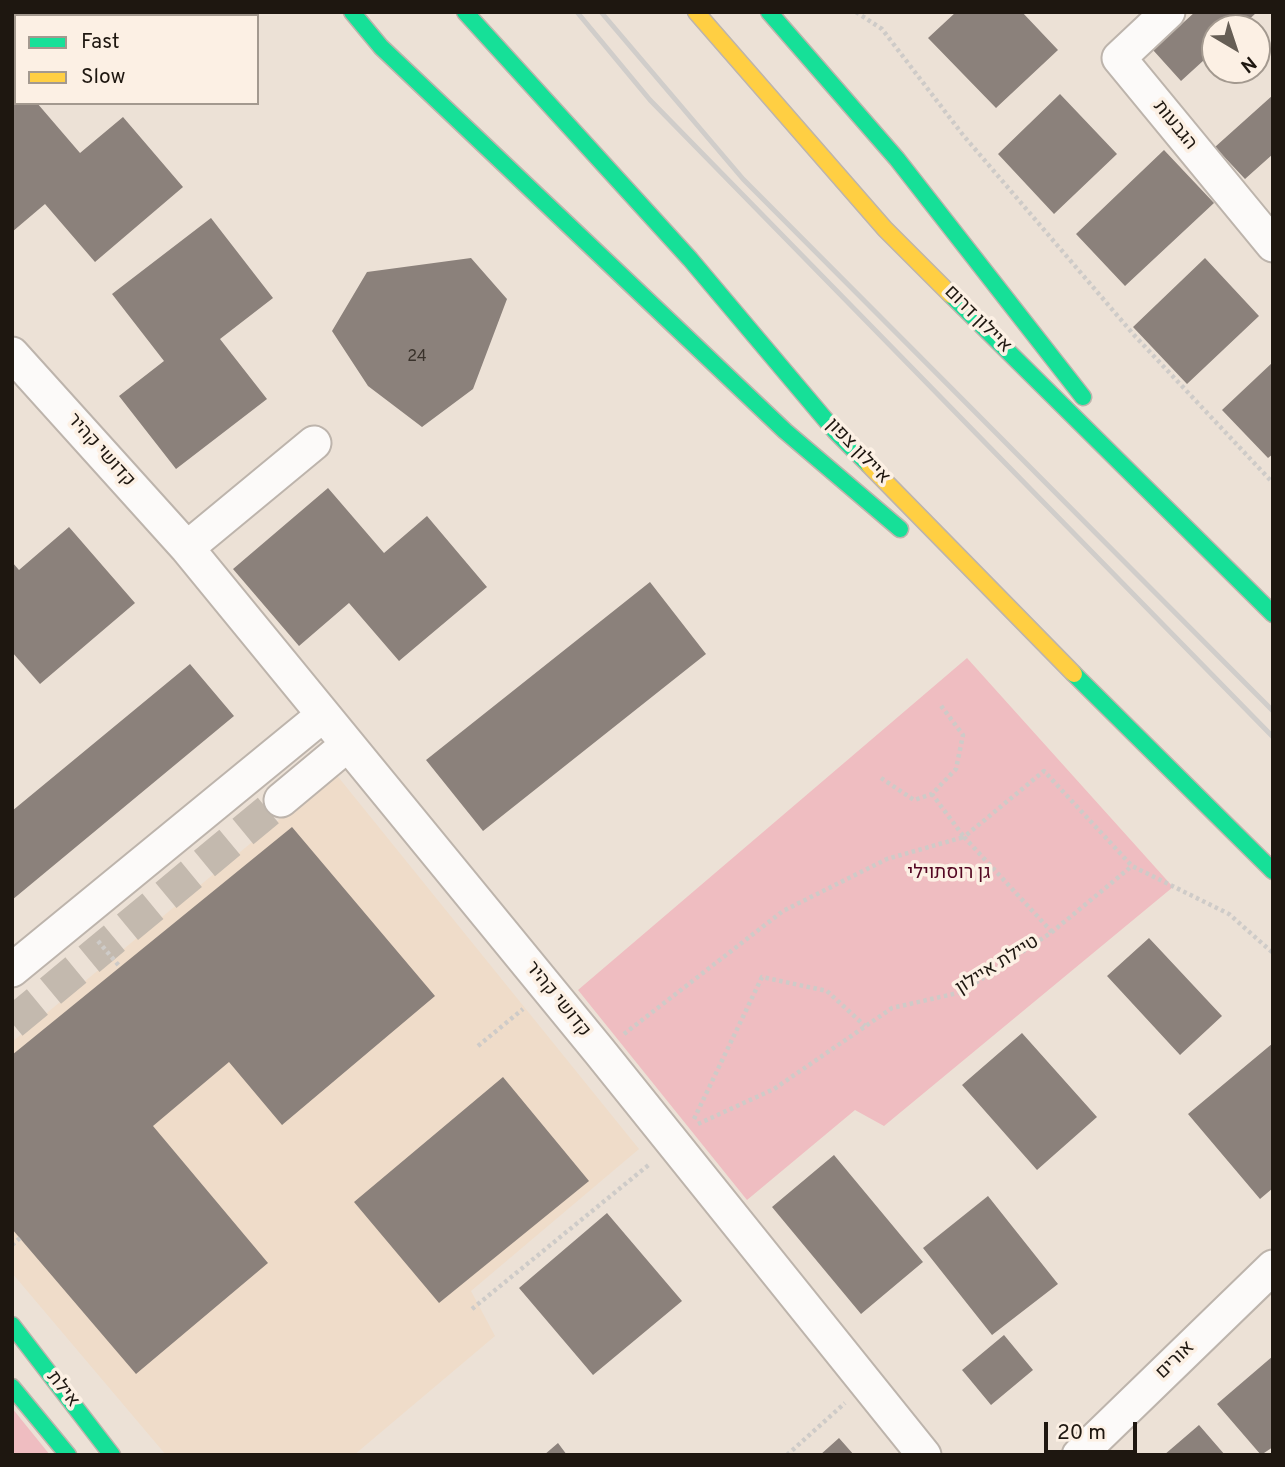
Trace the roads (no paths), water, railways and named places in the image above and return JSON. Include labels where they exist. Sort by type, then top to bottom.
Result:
[{"type":"main road","points":[[352,12],[381,47],[785,430],[909,538]]},
{"type":"main road","name":"איילון צפון","points":[[465,12],[690,259],[835,431],[1273,871]]},
{"type":"main road","name":"איילון דרום","points":[[696,12],[886,229],[1273,614]]},
{"type":"main road","points":[[769,12],[897,159],[1190,533]]},
{"type":"main road","points":[[962,583],[1128,726]]},
{"type":"main road","name":"אילת","points":[[12,1325],[112,1455]]},
{"type":"main road","name":"אילת","points":[[12,1387],[68,1455]]},
{"type":"street","name":"הגבעות","points":[[1168,12],[1119,58],[1273,246]]},
{"type":"street","name":"קדושי קהיר","points":[[12,354],[187,548],[600,1052],[680,1136],[866,1384],[924,1455]]},
{"type":"street","points":[[187,548],[314,443]]},
{"type":"street","points":[[12,970],[323,716]]},
{"type":"street","points":[[281,800],[347,745]]},
{"type":"street","name":"אורים","points":[[1079,1455],[1273,1267]]},
{"type":"tunnel","points":[[12,1023],[281,800]]},
{"type":"railway","points":[[577,12],[650,100],[1273,737]]},
{"type":"railway","points":[[601,12],[743,179],[1273,711]]},
{"type":"park label","name":"גן רוסתוילי","points":[[949,874]]}]
